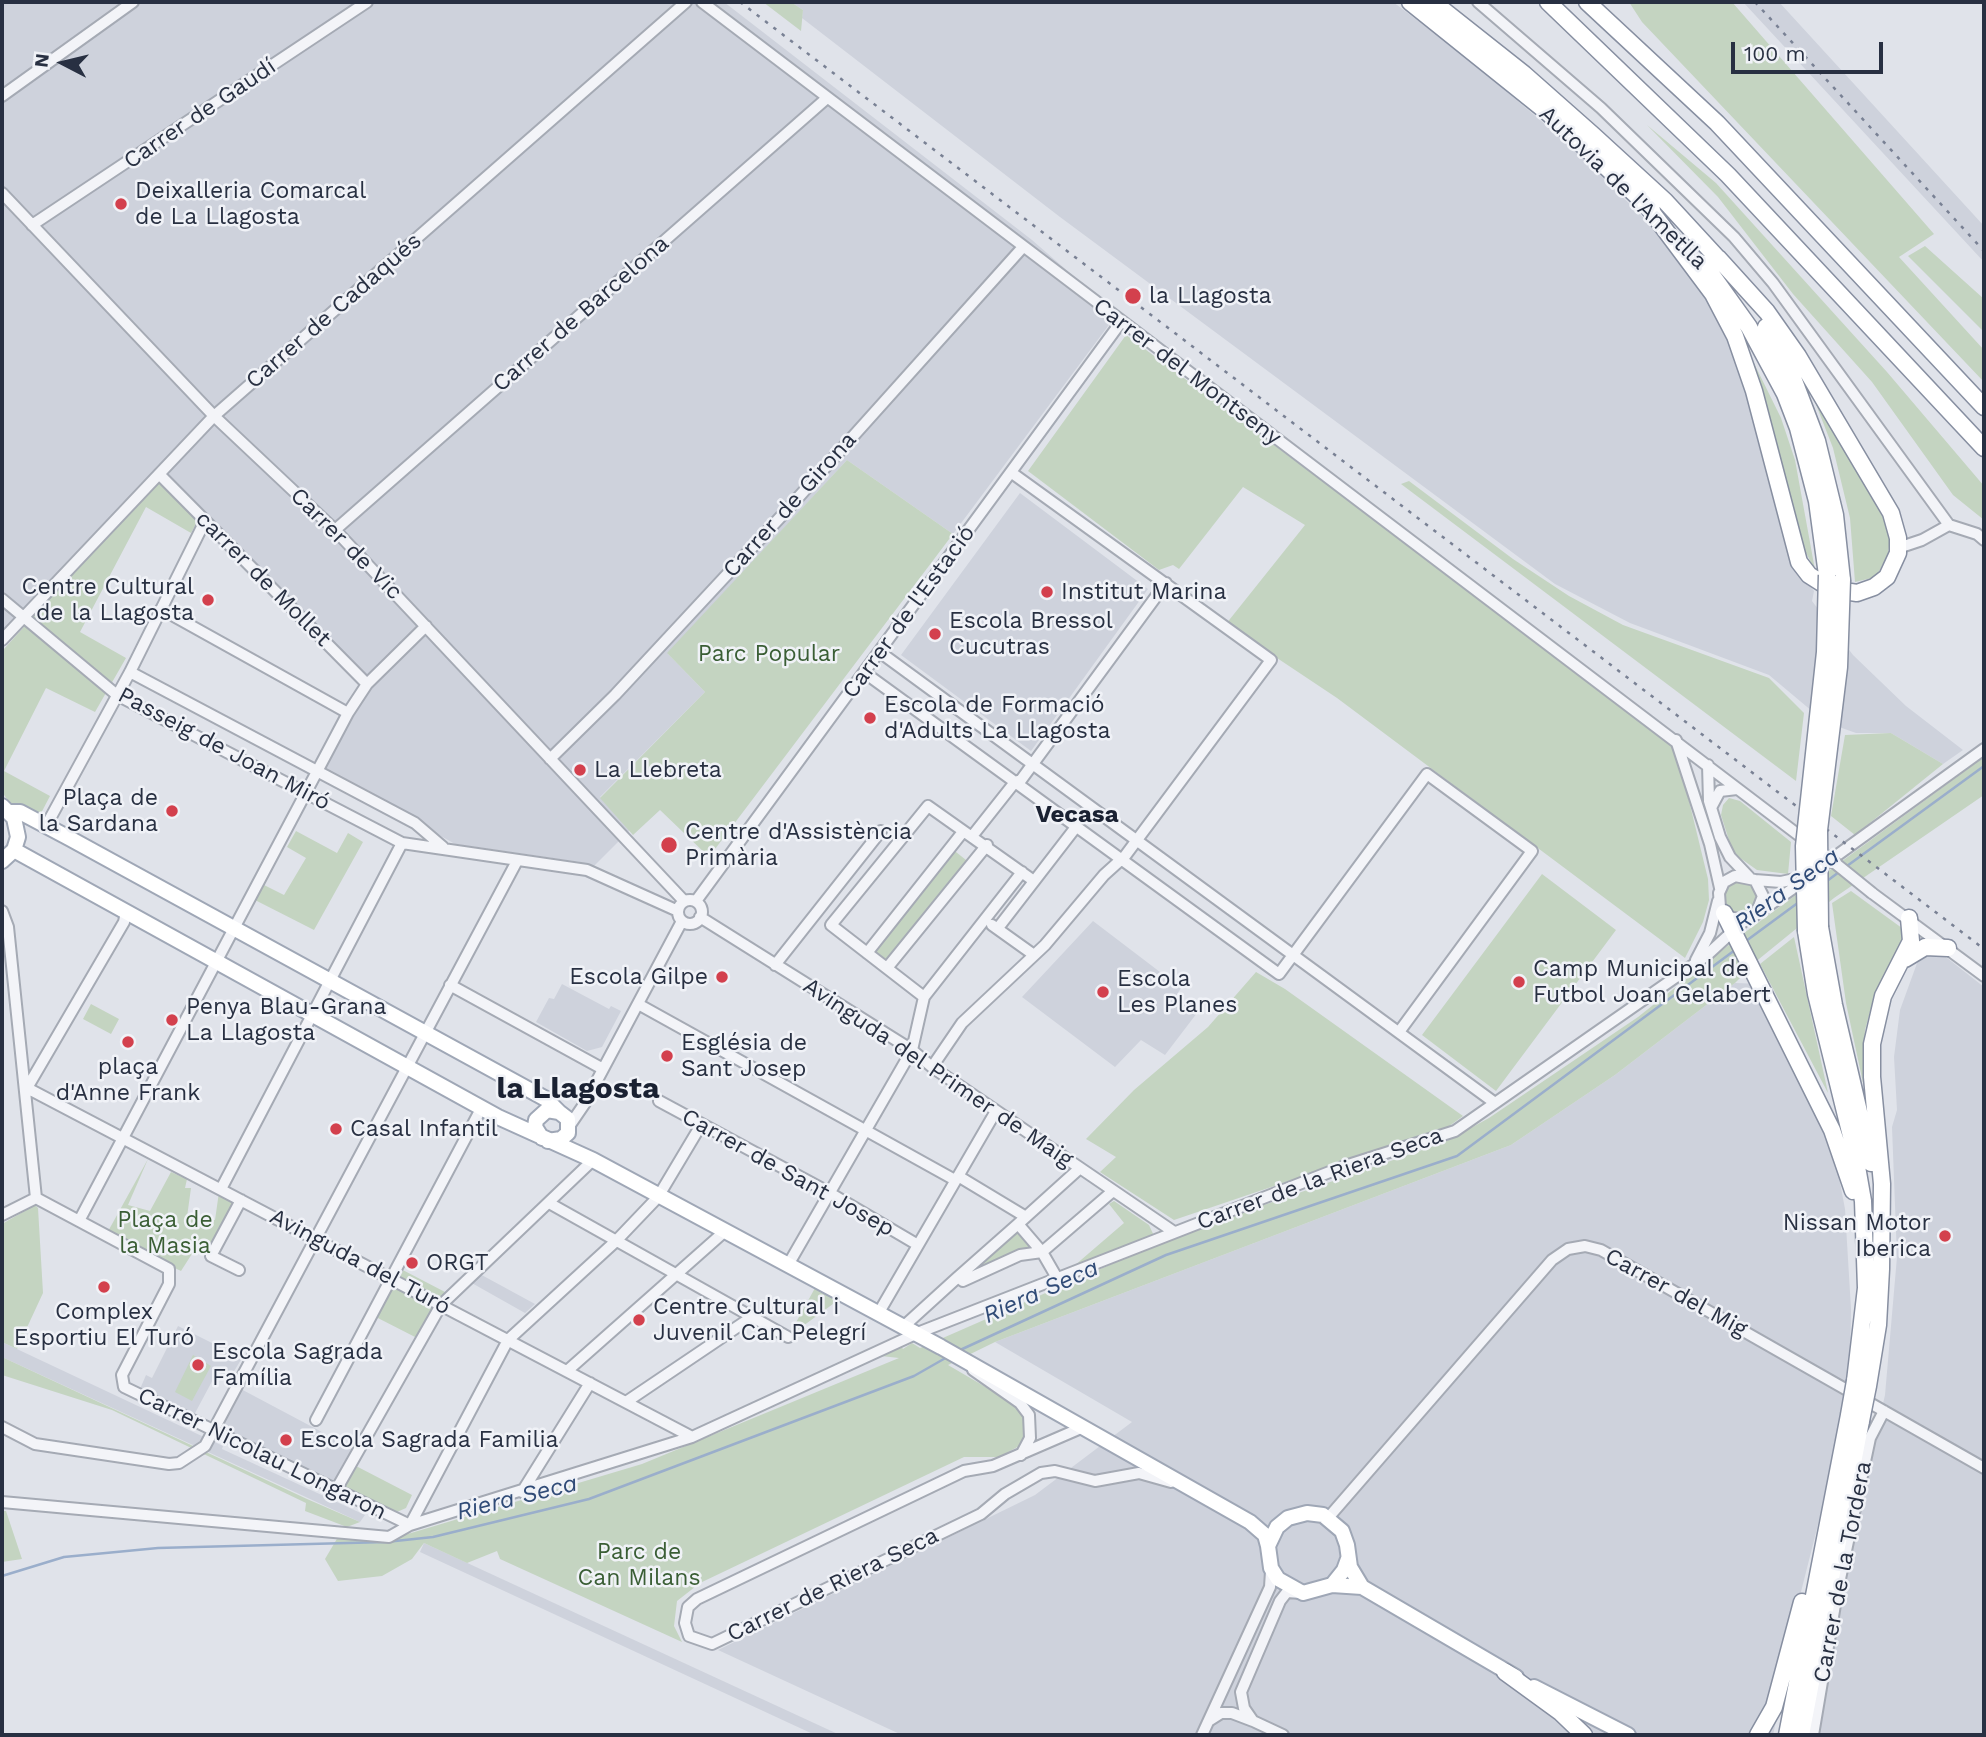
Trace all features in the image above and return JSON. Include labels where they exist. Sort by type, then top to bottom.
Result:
[{"type":"highway","name":"Autovia de l'Ametlla","points":[[1410,2],[1547,113],[1646,203],[1681,239],[1729,296],[1768,360],[1793,416],[1809,464],[1834,578]]},
{"type":"highway","points":[[1433,2],[1524,74],[1665,201],[1767,312],[1798,356],[1886,502],[1896,526],[1898,548],[1887,577],[1866,591],[1847,593],[1831,589],[1815,580],[1804,569],[1794,550],[1754,391],[1735,336],[1713,294],[1646,203]]},
{"type":"highway","points":[[1548,2],[1728,175],[1984,448]]},
{"type":"highway","points":[[1587,2],[1717,123],[1984,407]]},
{"type":"highway","points":[[1718,258],[1772,336],[1805,405],[1828,478],[1834,578],[1804,846],[1813,929],[1816,994],[1860,1176],[1866,1272],[1862,1383]]},
{"type":"highway","points":[[1721,900],[1739,929],[1752,967],[1841,1153],[1853,1193],[1866,1272]]},
{"type":"highway","points":[[1801,1735],[1855,1418],[1878,1325],[1882,1184],[1871,1060],[1879,1009],[1911,941],[1909,918]]},
{"type":"highway","points":[[1813,929],[1870,1154],[1881,1249]]},
{"type":"highway","points":[[1898,965],[1919,948],[1948,948]]},
{"type":"highway","points":[[1758,1735],[1774,1707],[1855,1418]]},
{"type":"highway","points":[[1787,1735],[1831,1509]]},
{"type":"highway","points":[[1505,1672],[1560,1712],[1584,1735]]},
{"type":"main road","points":[[5,807],[46,826],[546,1099],[559,1112],[591,1159]]},
{"type":"main road","points":[[2,862],[14,849],[18,830],[5,807]]},
{"type":"main road","points":[[14,849],[482,1107],[591,1159],[909,1330],[1250,1522],[1265,1535],[1271,1568],[1285,1586],[1303,1593],[1312,1593],[1332,1585],[1362,1587],[1505,1672],[1628,1735]]},
{"type":"main road","points":[[545,1139],[535,1127],[536,1120],[547,1110],[559,1112]]},
{"type":"main road","points":[[545,1139],[561,1139],[569,1129]]},
{"type":"main road","points":[[1250,1522],[1282,1522],[1307,1513],[1328,1518],[1342,1531],[1348,1545],[1348,1559],[1344,1570],[1332,1585]]},
{"type":"main road","points":[[1268,1546],[1282,1522]]},
{"type":"main road","points":[[1348,1559],[1362,1587]]},
{"type":"street","points":[[2,96],[133,2]]},
{"type":"street","name":"Carrer de Gaudí","points":[[32,225],[367,2]]},
{"type":"street","name":"Carrer de Cadaqués","points":[[2,640],[214,416],[686,2]]},
{"type":"street","name":"Carrer del Montseny","points":[[702,2],[1984,976]]},
{"type":"street","points":[[1478,2],[1601,108],[1734,237],[1773,283],[1949,525],[1969,531],[1984,540]]},
{"type":"street","name":"Carrer de Barcelona","points":[[335,530],[827,98]]},
{"type":"street","name":"Carrer de Vic","points":[[2,193],[214,416],[335,530],[550,759],[685,908]]},
{"type":"street","name":"Carrer de Girona","points":[[550,759],[615,695],[759,540],[1023,247]]},
{"type":"street","name":"Carrer de l'Estació","points":[[569,1129],[638,1004],[685,908],[881,653],[1121,322]]},
{"type":"street","points":[[932,1067],[962,1023],[1034,955],[1138,840],[1271,660],[1012,473]]},
{"type":"street","name":"carrer de Mollet","points":[[159,474],[367,684]]},
{"type":"street","points":[[46,826],[130,672],[205,521]]},
{"type":"street","points":[[1898,548],[1922,540],[1949,525]]},
{"type":"street","points":[[867,953],[968,834],[1015,782],[1021,780],[1166,583]]},
{"type":"street","name":"Passeig de Joan Miró","points":[[2,599],[117,695],[402,843],[587,870],[685,908]]},
{"type":"street","points":[[161,609],[348,713]]},
{"type":"street","points":[[36,1198],[79,1220],[348,713],[367,684],[426,626]]},
{"type":"street","points":[[881,653],[1495,1102]]},
{"type":"street","name":"Passeig de Joan Miró","points":[[130,672],[415,823],[443,847]]},
{"type":"street","points":[[865,673],[1279,974],[1427,774],[1532,851],[1399,1032]]},
{"type":"street","points":[[1674,738],[1693,791],[1721,900]]},
{"type":"street","name":"Carrer de la Riera Seca","points":[[909,1330],[1057,1278],[1345,1166],[1455,1131],[1692,965],[1756,914],[1984,749]]},
{"type":"street","points":[[1693,791],[1696,769],[1701,764],[1708,764],[1711,808],[1725,849],[1752,878],[1763,896],[1756,914]]},
{"type":"street","points":[[1711,808],[1714,797],[1720,790],[1741,790]]},
{"type":"street","points":[[924,998],[831,925],[928,806],[987,845],[1034,881]]},
{"type":"street","points":[[998,928],[1076,827]]},
{"type":"street","points":[[775,965],[881,831]]},
{"type":"street","points":[[221,1189],[402,843]]},
{"type":"street","points":[[887,968],[987,845]]},
{"type":"street","points":[[863,854],[879,866]]},
{"type":"street","points":[[2,1427],[35,1444],[169,1464],[198,1453],[213,1432],[517,861]]},
{"type":"street","points":[[788,1265],[912,1050],[924,998],[1022,872]]},
{"type":"street","points":[[1721,900],[1735,876],[1781,882],[1807,877]]},
{"type":"street","name":"Carrer de la Riera Seca","points":[[1692,965],[1707,943],[1721,900]]},
{"type":"street","points":[[685,908],[701,908],[700,917],[692,923],[685,908]]},
{"type":"street","points":[[2,911],[8,927],[27,1088],[36,1198]]},
{"type":"street","points":[[27,1088],[124,922],[126,912]]},
{"type":"street","name":"Avinguda del Primer de Maig","points":[[700,917],[912,1050],[932,1067],[1174,1232]]},
{"type":"street","points":[[985,919],[1034,955]]},
{"type":"street","points":[[450,985],[603,1069]]},
{"type":"street","points":[[638,1004],[956,1178],[1022,1220],[1057,1278]]},
{"type":"street","name":"Avinguda del Turó","points":[[27,1088],[692,1437]]},
{"type":"street","name":"Carrer de Sant Josep","points":[[659,1101],[828,1192],[918,1245]]},
{"type":"street","points":[[316,1420],[482,1107]]},
{"type":"street","points":[[878,1314],[996,1111]]},
{"type":"street","points":[[405,1528],[508,1340],[616,1241],[658,1197],[701,1125]]},
{"type":"street","points":[[336,1490],[441,1305],[549,1203],[591,1159]]},
{"type":"street","points":[[2,1502],[389,1537],[405,1528],[692,1437],[909,1330],[958,1278],[1080,1168]]},
{"type":"street","points":[[958,1278],[963,1282],[1020,1255],[1042,1252],[1113,1191]]},
{"type":"street","points":[[2,1215],[36,1198]]},
{"type":"street","points":[[239,1270],[211,1256],[241,1200]]},
{"type":"street","points":[[549,1203],[788,1337]]},
{"type":"street","name":"Carrer Nicolau Longaron","points":[[79,1220],[169,1269],[169,1284],[122,1375],[124,1387],[336,1490],[405,1528]]},
{"type":"street","points":[[567,1371],[724,1232]]},
{"type":"street","name":"Carrer del Mig","points":[[1328,1518],[1552,1260],[1568,1249],[1585,1246],[1601,1250],[1984,1468]]},
{"type":"street","points":[[626,1402],[752,1317]]},
{"type":"street","points":[[967,1362],[984,1380],[1020,1403],[1029,1415],[1030,1438],[1021,1455]]},
{"type":"street","points":[[522,1492],[590,1383]]},
{"type":"street","name":"Carrer de la Tordera","points":[[1814,1735],[1837,1592],[1867,1451],[1884,1411]]},
{"type":"street","name":"Carrer de Riera Seca","points":[[1082,1427],[993,1466],[964,1471],[697,1599],[688,1606],[685,1623],[689,1636],[712,1644],[981,1514],[1005,1494],[1041,1474],[1055,1471],[1096,1481],[1139,1473],[1187,1487]]},
{"type":"street","points":[[1202,1735],[1270,1587],[1273,1579],[1271,1568]]},
{"type":"street","points":[[1223,1689],[1231,1696],[1243,1683],[1283,1596],[1287,1592],[1303,1593]]},
{"type":"street","points":[[1243,1683],[1244,1708],[1262,1725]]},
{"type":"street","points":[[1208,1723],[1221,1713],[1232,1713],[1283,1735]]},
{"type":"shaded area","points":[[2,2],[724,2],[1032,240],[1117,314],[953,534],[847,460],[668,654],[705,692],[600,797],[630,830],[592,868],[580,862],[455,844],[324,770],[369,689],[158,470],[2,631]]},
{"type":"shaded area","points":[[791,2],[1393,2],[1465,56],[1574,149],[1665,239],[1695,277],[1724,330],[1742,376],[1791,562],[1814,591],[1812,601],[1853,655],[1906,706],[1963,750],[1943,764],[1891,733],[1856,733],[1825,722],[1769,675],[1630,623],[1555,584],[1060,217],[802,18],[803,10]]},
{"type":"shaded area","points":[[1743,2],[1779,2],[1984,226],[1984,262]]},
{"type":"shaded area","name":"Institut Marina","points":[[1020,493],[1148,589],[1031,751],[901,655]]},
{"type":"shaded area","name":"Escola Les Planes","points":[[1093,921],[1181,988],[1176,996],[1197,1013],[1165,1055],[1141,1040],[1115,1067],[1022,997]]},
{"type":"shaded area","points":[[1942,954],[1984,987],[1984,1735],[1819,1735],[1847,1559],[1885,1395],[1897,1257],[1892,1127],[1897,1110],[1894,1057],[1900,1010],[1920,955]]},
{"type":"shaded area","points":[[1735,983],[1762,984],[1824,1097],[1845,1209],[1851,1309],[1850,1369],[1838,1445],[1775,1695],[1781,1699],[1773,1735],[902,1735],[718,1650],[1035,1495],[1132,1422],[995,1342],[1511,1145],[1615,1075]]},
{"type":"shaded area","points":[[562,984],[609,1009],[611,1006],[621,1011],[602,1047],[587,1051],[536,1022],[549,998],[554,999]]},
{"type":"shaded area","points":[[478,1273],[535,1304],[525,1313],[470,1282]]},
{"type":"shaded area","name":"Escola Sagrada Família","points":[[178,1326],[242,1358],[230,1378],[217,1372],[194,1415],[140,1389],[146,1375],[152,1378]]},
{"type":"shaded area","points":[[2,1342],[365,1515],[360,1522],[2,1357]]},
{"type":"shaded area","name":"Escola Sagrada Familia","points":[[239,1388],[352,1448],[334,1481],[328,1482],[219,1432]]},
{"type":"shaded area","points":[[424,1543],[840,1735],[815,1735],[420,1552]]},
{"type":"green space","points":[[763,2],[791,2],[803,10],[801,31]]},
{"type":"green space","points":[[1629,2],[1732,2],[1934,234],[1899,257],[1984,350],[1984,382],[1642,22]]},
{"type":"green space","points":[[1647,125],[1716,183],[1887,372],[1984,486],[1984,520],[1953,495],[1872,382],[1793,294],[1718,197]]},
{"type":"green space","points":[[1925,246],[1984,299],[1984,332],[1908,256]]},
{"type":"green space","points":[[1126,335],[1668,738],[1681,768],[1708,879],[1709,900],[1703,922],[1685,958],[1337,698],[1226,624],[1305,525],[1243,487],[1179,569],[1173,565],[1159,570],[1028,471]]},
{"type":"green space","points":[[1745,345],[1781,418],[1795,460],[1815,570],[1803,547]]},
{"type":"green space","points":[[1808,384],[1866,482],[1884,520],[1890,538],[1888,554],[1876,577],[1855,582],[1850,518],[1833,448]]},
{"type":"green space","name":"Parc Popular","points":[[847,460],[953,534],[709,857],[660,810],[633,835],[600,798],[705,692],[667,653]]},
{"type":"green space","points":[[159,477],[197,522],[191,533],[146,507],[80,632],[126,658],[95,712],[46,688],[4,771],[50,796],[38,819],[9,802],[2,792],[4,649]]},
{"type":"green space","points":[[1409,481],[1513,559],[1569,596],[1623,625],[1769,678],[1804,713],[1796,781],[1401,484]]},
{"type":"green space","points":[[1891,733],[1943,764],[1855,835],[1831,816],[1845,735]]},
{"type":"green space","name":"Parc de Can Milans","points":[[1984,757],[1984,795],[1834,898],[1759,959],[1735,983],[1615,1075],[1511,1145],[995,1342],[948,1365],[1013,1403],[1024,1414],[1027,1430],[1023,1444],[999,1457],[964,1457],[700,1583],[677,1601],[674,1626],[682,1642],[500,1559],[497,1551],[467,1563],[424,1543],[412,1559],[382,1576],[338,1581],[325,1559],[338,1537],[391,1539],[642,1464],[899,1358],[881,1356],[901,1346],[903,1349],[912,1343],[920,1348],[1178,1235],[1445,1142],[1489,1118],[1638,1017],[1744,933]]},
{"type":"green space","points":[[1729,798],[1740,801],[1791,842],[1788,874],[1757,870],[1733,853],[1721,815],[1723,805]]},
{"type":"green space","points":[[296,831],[337,853],[348,833],[363,842],[314,930],[253,899],[260,883],[284,895],[306,858],[287,847]]},
{"type":"green space","points":[[951,848],[971,864],[887,968],[867,953]]},
{"type":"green space","name":"Camp Municipal de Futbol Joan Gelabert","points":[[1542,874],[1616,930],[1496,1091],[1422,1035]]},
{"type":"green space","points":[[1740,880],[1752,885],[1757,897],[1752,909],[1740,914],[1728,909],[1723,897],[1728,885]]},
{"type":"green space","points":[[1851,891],[1906,931],[1875,993],[1865,1030],[1863,1083],[1846,1003],[1832,903]]},
{"type":"green space","points":[[1794,937],[1828,1093],[1760,964]]},
{"type":"green space","points":[[1256,972],[1285,989],[1463,1116],[1448,1127],[1174,1220],[1100,1172],[1116,1157],[1086,1139],[1134,1090],[1208,1027]]},
{"type":"green space","points":[[91,1004],[119,1019],[111,1034],[83,1019]]},
{"type":"green space","name":"Plaça de la Masia","points":[[148,1159],[128,1205],[150,1211],[171,1172],[187,1179],[185,1188],[191,1188],[187,1217],[215,1220],[219,1192],[236,1202],[207,1252],[197,1246],[181,1271],[106,1235]]},
{"type":"green space","points":[[1114,1201],[1149,1225],[1155,1238],[1067,1272],[1124,1223],[1109,1204]]},
{"type":"green space","points":[[35,1205],[38,1208],[43,1293],[17,1349],[2,1342],[2,1224]]},
{"type":"green space","points":[[1018,1224],[1042,1252],[958,1277]]},
{"type":"green space","points":[[397,1267],[445,1292],[417,1338],[372,1315]]},
{"type":"green space","points":[[815,1288],[837,1301],[788,1337]]},
{"type":"green space","points":[[193,1355],[211,1366],[192,1401],[175,1392]]},
{"type":"green space","points":[[2,1357],[360,1522],[347,1527],[305,1511],[306,1503],[112,1410],[2,1375]]},
{"type":"green space","points":[[356,1466],[412,1495],[406,1508],[397,1512],[344,1487]]},
{"type":"green space","points":[[2,1511],[6,1511],[22,1559],[2,1562]]},
{"type":"waterway","name":"Riera Seca","points":[[1847,866],[1984,766]]},
{"type":"waterway","name":"Riera Seca","points":[[1827,881],[1839,872]]},
{"type":"waterway","name":"Riera Seca","points":[[1746,941],[1799,902]]},
{"type":"waterway","name":"Riera Seca","points":[[958,1351],[1166,1255],[1457,1156],[1735,950]]},
{"type":"waterway","name":"Riera Seca","points":[[2,1576],[64,1557],[158,1548],[386,1542],[433,1537],[589,1499],[914,1376],[949,1356]]},
{"type":"railway","points":[[740,2],[1984,949]]},
{"type":"railway","points":[[1755,2],[1984,251]]},
{"type":"place","name":"Deixalleria Comarcal de La Llagosta","points":[[121,204]]},
{"type":"place","name":"la Llagosta","points":[[1133,296]]},
{"type":"place","name":"Institut Marina","points":[[1047,592]]},
{"type":"place","name":"Centre Cultural de la Llagosta","points":[[208,600]]},
{"type":"place","name":"Escola Bressol Cucutras","points":[[935,634]]},
{"type":"place","name":"Escola de Formació d'Adults La Llagosta","points":[[870,718]]},
{"type":"place","name":"La Llebreta","points":[[580,770]]},
{"type":"place","name":"Plaça de la Sardana","points":[[172,811]]},
{"type":"place","name":"Centre d'Assistència Primària","points":[[669,845]]},
{"type":"place","name":"Escola Gilpe","points":[[722,977]]},
{"type":"place","name":"Camp Municipal de Futbol Joan Gelabert","points":[[1519,982]]},
{"type":"place","name":"Escola Les Planes","points":[[1103,992]]},
{"type":"place","name":"Penya Blau-Grana La Llagosta","points":[[172,1020]]},
{"type":"place","name":"plaça d'Anne Frank","points":[[128,1042]]},
{"type":"place","name":"Església de Sant Josep","points":[[667,1056]]},
{"type":"place","name":"Casal Infantil","points":[[336,1129]]},
{"type":"place","name":"Nissan Motor Iberica","points":[[1945,1236]]},
{"type":"place","name":"ORGT","points":[[412,1263]]},
{"type":"place","name":"Complex Esportiu El Turó","points":[[104,1287]]},
{"type":"place","name":"Centre Cultural i Juvenil Can Pelegrí","points":[[639,1320]]},
{"type":"place","name":"Escola Sagrada Família","points":[[198,1365]]},
{"type":"place","name":"Escola Sagrada Familia","points":[[286,1440]]},
{"type":"district","name":"Vecasa","points":[[1077,815]]},
{"type":"district","name":"la Llagosta","points":[[578,1089]]}]
